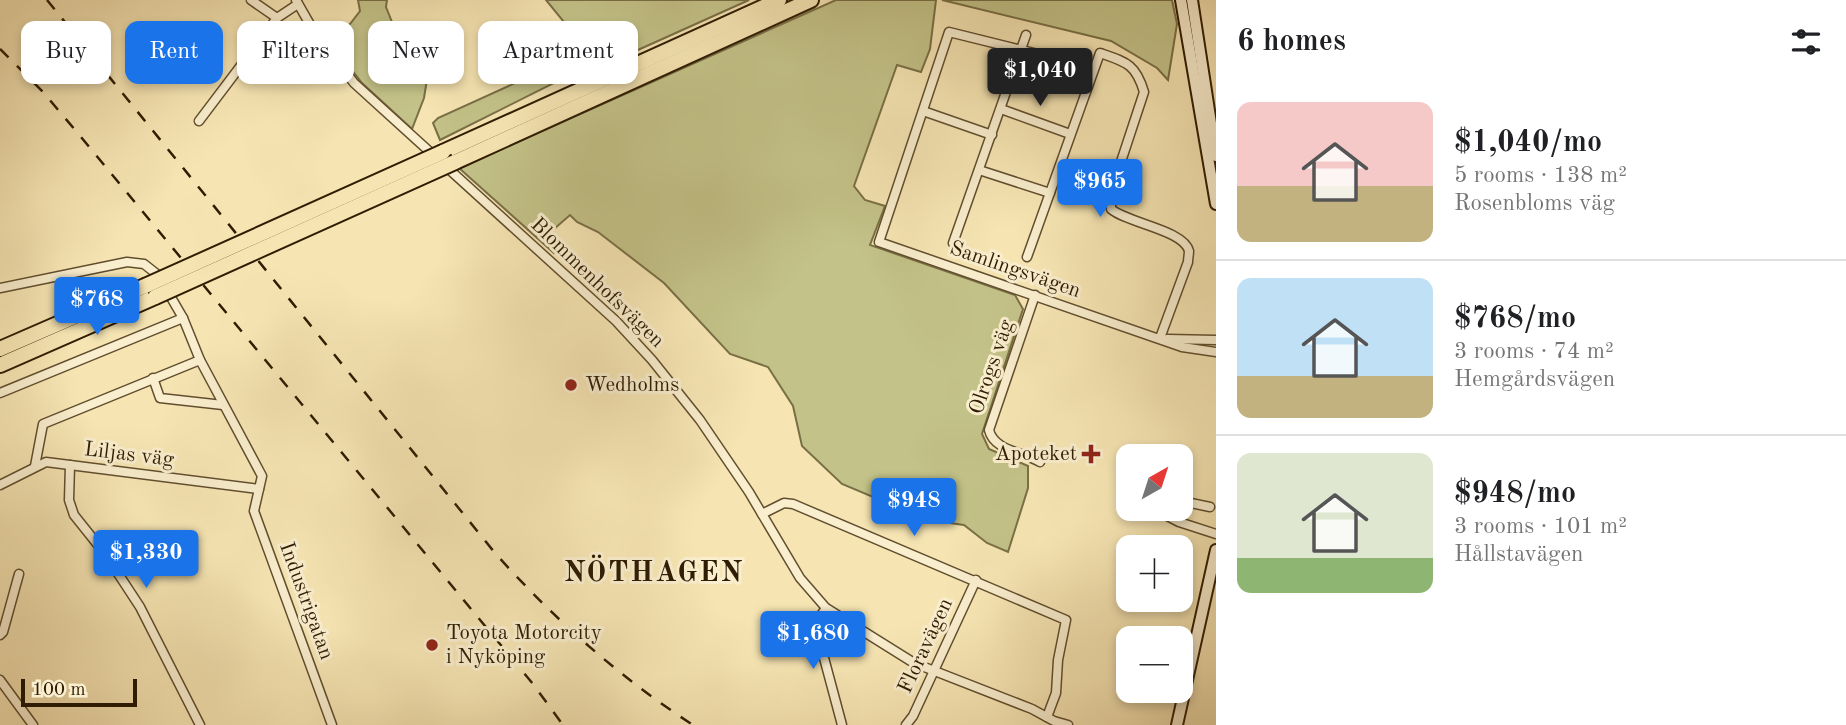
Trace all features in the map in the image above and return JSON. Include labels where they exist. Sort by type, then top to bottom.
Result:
[{"type":"highway","points":[[0,365],[443,152],[779,0]]},
{"type":"highway","points":[[0,349],[150,292],[455,162],[811,0]]},
{"type":"main road","points":[[1181,0],[1216,204]]},
{"type":"main road","points":[[1192,0],[1216,156]]},
{"type":"main road","points":[[1177,725],[1216,550]]},
{"type":"main road","points":[[1193,642],[1198,625]]},
{"type":"main road","points":[[1170,725],[1176,703]]},
{"type":"street","points":[[251,0],[278,19]]},
{"type":"street","points":[[199,121],[278,19],[297,2]]},
{"type":"street","name":"Blommenhofsvägen","points":[[297,2],[312,28],[354,83],[609,314],[643,349],[700,420],[762,513],[800,578],[826,608],[898,654],[1068,725]]},
{"type":"street","points":[[992,135],[923,111],[949,32],[1094,68]]},
{"type":"street","points":[[953,243],[1026,35]]},
{"type":"street","points":[[1027,257],[1100,53],[1127,62],[1140,76],[1144,92],[1111,192],[1111,209],[1119,216],[1172,235],[1183,241],[1189,249],[1188,262],[1160,338]]},
{"type":"street","points":[[1001,109],[1070,134]]},
{"type":"street","name":"Samlingsvägen","points":[[923,111],[879,242],[1182,347],[1216,352]]},
{"type":"street","points":[[979,170],[1050,193]]},
{"type":"street","name":"Industrigatan","points":[[0,288],[127,262],[144,264],[158,275],[183,318],[200,360],[262,476],[254,512],[332,725]]},
{"type":"street","name":"Olrogs väg","points":[[1035,295],[989,430],[991,439],[998,445],[1040,462]]},
{"type":"street","points":[[0,393],[183,318]]},
{"type":"street","name":"Samlingsvägen","points":[[1160,338],[1216,340]]},
{"type":"street","points":[[35,466],[43,424],[200,360]]},
{"type":"street","points":[[153,378],[160,398],[223,405]]},
{"type":"street","name":"Liljas väg","points":[[0,485],[46,462],[259,489]]},
{"type":"street","points":[[70,465],[69,500],[74,515],[106,555],[140,607],[200,725]]},
{"type":"street","points":[[762,513],[784,503],[793,504],[1066,620],[1058,660],[1056,693],[1047,717]]},
{"type":"street","points":[[1194,504],[1210,507]]},
{"type":"street","points":[[1179,522],[1216,534]]},
{"type":"street","points":[[0,635],[19,574]]},
{"type":"street","name":"Floravägen","points":[[906,725],[913,716],[976,580]]},
{"type":"street","points":[[826,608],[816,628],[842,725]]},
{"type":"street","points":[[0,680],[33,725]]},
{"type":"shaded area","points":[[358,0],[387,0],[386,7],[392,21],[368,21],[368,84],[426,84],[412,129],[354,73],[352,21],[360,11]]},
{"type":"shaded area","points":[[546,0],[749,0],[638,50],[638,21],[563,21]]},
{"type":"shaded area","points":[[836,0],[936,0],[930,49],[921,72],[897,65],[854,186],[865,200],[885,206],[870,245],[1015,295],[1023,309],[982,434],[989,449],[1028,466],[1028,488],[1008,552],[987,543],[964,525],[928,520],[842,484],[802,446],[793,406],[768,367],[730,354],[664,283],[598,232],[577,222],[570,215],[546,236],[558,249],[554,253],[459,168]]},
{"type":"shaded area","points":[[942,0],[1172,0],[1177,24],[1168,80],[1157,68],[1111,41]]},
{"type":"shaded area","points":[[513,84],[552,84],[440,140],[433,123],[438,118]]},
{"type":"railway","points":[[47,0],[495,553],[540,601],[588,646],[639,687],[693,725]]},
{"type":"railway","points":[[0,49],[43,92],[81,137],[533,684],[563,725]]},
{"type":"place","name":"Wedholms","points":[[571,385]]},
{"type":"place","name":"Apoteket","points":[[1091,454]]},
{"type":"place","name":"Toyota Motorcity i Nyköping","points":[[432,645]]},
{"type":"district","name":"NÖTHAGEN","points":[[654,574]]}]
